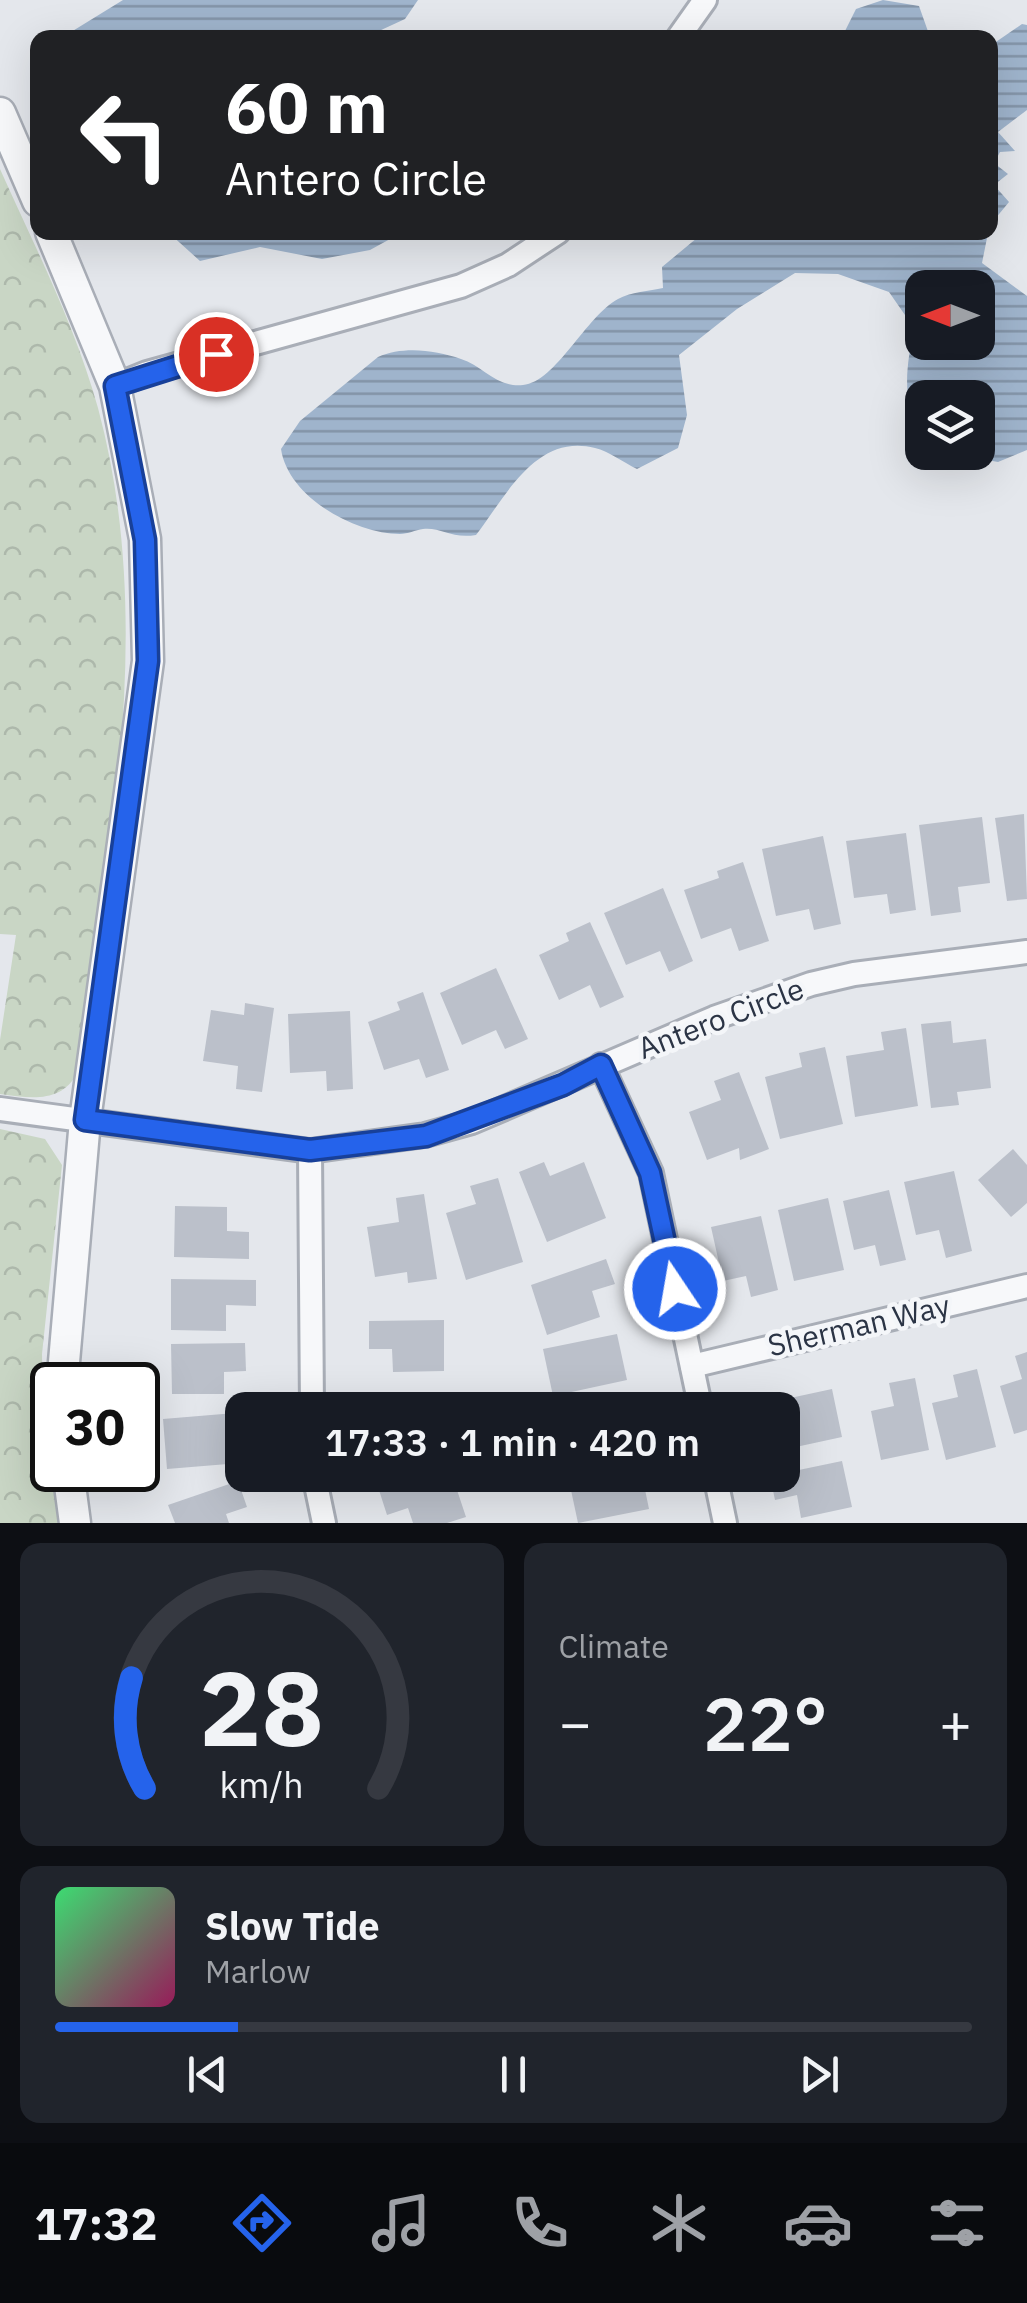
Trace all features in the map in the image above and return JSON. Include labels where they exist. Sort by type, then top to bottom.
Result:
[{"type":"street","points":[[684,30],[705,0]]},
{"type":"street","points":[[0,113],[30,182]]},
{"type":"street","points":[[54,240],[115,386],[145,540],[148,661],[85,1120],[64,1362]]},
{"type":"street","points":[[115,386],[146,372],[461,286],[508,265],[546,240]]},
{"type":"street","name":"Antero Circle","points":[[0,1109],[310,1150],[426,1136],[563,1085],[601,1065],[810,984],[854,974],[1027,952]]},
{"type":"street","points":[[601,1065],[650,1173],[697,1392]]},
{"type":"street","points":[[310,1150],[312,1392]]},
{"type":"street","name":"Sherman Way","points":[[692,1366],[1027,1286]]},
{"type":"street","points":[[71,1492],[75,1523]]},
{"type":"street","points":[[318,1492],[324,1523]]},
{"type":"street","points":[[719,1492],[725,1523]]},
{"type":"green space","points":[[0,169],[54,287],[89,377],[115,490],[124,573],[126,656],[113,823],[78,1072],[63,1090],[54,1094],[0,1094],[0,1040],[16,935],[0,934]]},
{"type":"green space","points":[[0,1129],[45,1139],[62,1165],[42,1362],[30,1362],[30,1492],[54,1492],[59,1523],[0,1523]]},
{"type":"water","points":[[123,0],[418,0],[405,19],[381,30],[74,30]]},
{"type":"water","points":[[883,0],[919,6],[928,30],[846,30],[856,9]]},
{"type":"water","points":[[1022,24],[1027,25],[1027,110],[998,132],[998,40]]},
{"type":"water","points":[[998,132],[1015,151],[1000,152],[998,156]]},
{"type":"water","points":[[998,166],[1008,174],[998,182]]},
{"type":"water","points":[[998,190],[1009,202],[998,215]]},
{"type":"water","points":[[177,240],[388,240],[370,250],[322,259],[260,247],[200,261]]},
{"type":"water","points":[[695,240],[987,240],[982,263],[992,270],[905,270],[905,315],[889,292],[838,274],[795,273],[737,309],[679,355],[687,415],[678,448],[637,469],[595,448],[574,446],[556,450],[525,471],[476,535],[429,529],[400,534],[363,527],[326,510],[296,483],[286,466],[281,449],[300,421],[378,357],[408,350],[451,356],[505,383],[523,385],[547,373],[606,307],[628,295],[663,288],[662,267]]},
{"type":"water","points":[[995,273],[1027,296],[1027,450],[995,461],[995,380],[907,380],[909,360],[995,360]]},
{"type":"building","points":[[1024,814],[1027,899],[1007,901],[995,818]]},
{"type":"building","points":[[982,817],[990,883],[958,887],[961,912],[931,916],[919,825]]},
{"type":"building","points":[[906,833],[916,910],[890,914],[887,894],[854,898],[846,841]]},
{"type":"building","points":[[823,836],[841,924],[814,930],[809,909],[776,916],[762,849]]},
{"type":"building","points":[[743,862],[769,941],[739,951],[731,928],[701,939],[684,890],[719,878],[717,871]]},
{"type":"building","points":[[663,888],[693,961],[669,972],[660,951],[626,965],[604,913]]},
{"type":"building","points":[[590,922],[624,997],[600,1008],[590,985],[559,1000],[539,955],[569,941],[566,933]]},
{"type":"building","points":[[496,968],[528,1039],[505,1049],[496,1030],[462,1045],[440,993]]},
{"type":"building","points":[[423,992],[449,1070],[426,1078],[419,1059],[384,1070],[368,1022],[400,1010],[397,1002]]},
{"type":"building","points":[[245,1003],[274,1008],[262,1092],[236,1089],[238,1066],[203,1061],[211,1010],[244,1015]]},
{"type":"building","points":[[350,1011],[353,1089],[327,1091],[326,1071],[290,1073],[288,1014]]},
{"type":"building","points":[[951,1021],[953,1043],[986,1039],[991,1088],[957,1092],[959,1105],[931,1108],[921,1024]]},
{"type":"building","points":[[906,1028],[918,1106],[855,1117],[846,1056],[884,1050],[881,1032]]},
{"type":"building","points":[[825,1047],[843,1124],[780,1139],[765,1077],[802,1067],[799,1053]]},
{"type":"building","points":[[739,1072],[769,1149],[740,1160],[739,1148],[707,1160],[689,1112],[721,1100],[714,1081]]},
{"type":"building","points":[[1013,1149],[1027,1165],[1027,1203],[1011,1217],[978,1180]]},
{"type":"building","points":[[544,1162],[550,1176],[584,1162],[606,1218],[547,1242],[519,1172]]},
{"type":"building","points":[[954,1171],[972,1251],[946,1258],[939,1230],[916,1235],[904,1182]]},
{"type":"building","points":[[498,1178],[523,1262],[466,1280],[446,1213],[476,1204],[470,1186]]},
{"type":"building","points":[[889,1190],[906,1260],[880,1266],[875,1245],[854,1250],[843,1201]]},
{"type":"building","points":[[424,1194],[437,1279],[408,1283],[407,1272],[375,1277],[367,1227],[399,1222],[396,1198]]},
{"type":"building","points":[[828,1198],[844,1270],[794,1281],[778,1210]]},
{"type":"building","points":[[175,1206],[227,1207],[227,1231],[249,1232],[249,1259],[174,1257]]},
{"type":"building","points":[[761,1216],[778,1290],[751,1297],[746,1276],[723,1281],[711,1227]]},
{"type":"building","points":[[606,1259],[615,1284],[592,1291],[600,1317],[547,1335],[531,1285]]},
{"type":"building","points":[[171,1279],[256,1280],[256,1306],[226,1305],[226,1331],[171,1330]]},
{"type":"building","points":[[444,1320],[444,1371],[393,1372],[392,1349],[369,1349],[369,1321]]},
{"type":"building","points":[[617,1334],[627,1380],[572,1392],[552,1392],[543,1349]]},
{"type":"building","points":[[245,1343],[246,1371],[224,1372],[224,1394],[172,1394],[171,1344]]},
{"type":"building","points":[[1027,1352],[1027,1430],[1014,1434],[1000,1386],[1022,1379],[1015,1356]]},
{"type":"building","points":[[977,1369],[996,1447],[946,1460],[932,1403],[958,1397],[953,1375]]},
{"type":"building","points":[[915,1378],[929,1450],[881,1460],[871,1411],[894,1406],[889,1383]]},
{"type":"building","points":[[832,1389],[842,1437],[800,1446],[800,1396]]},
{"type":"building","points":[[225,1414],[225,1464],[167,1469],[163,1419]]},
{"type":"building","points":[[842,1461],[852,1507],[801,1518],[797,1495],[775,1500],[773,1492],[800,1492],[800,1470]]},
{"type":"building","points":[[225,1485],[225,1492],[242,1492],[247,1507],[226,1514],[229,1523],[175,1523],[168,1505]]},
{"type":"building","points":[[380,1492],[458,1492],[466,1517],[447,1523],[413,1523],[408,1508],[387,1515]]},
{"type":"building","points":[[571,1492],[646,1492],[649,1509],[578,1523]]},
{"type":"route","points":[[216,354],[146,372],[115,386],[145,540],[148,661],[85,1120],[310,1150],[378,1143],[426,1136],[472,1122],[601,1065],[650,1173],[675,1289]]}]
